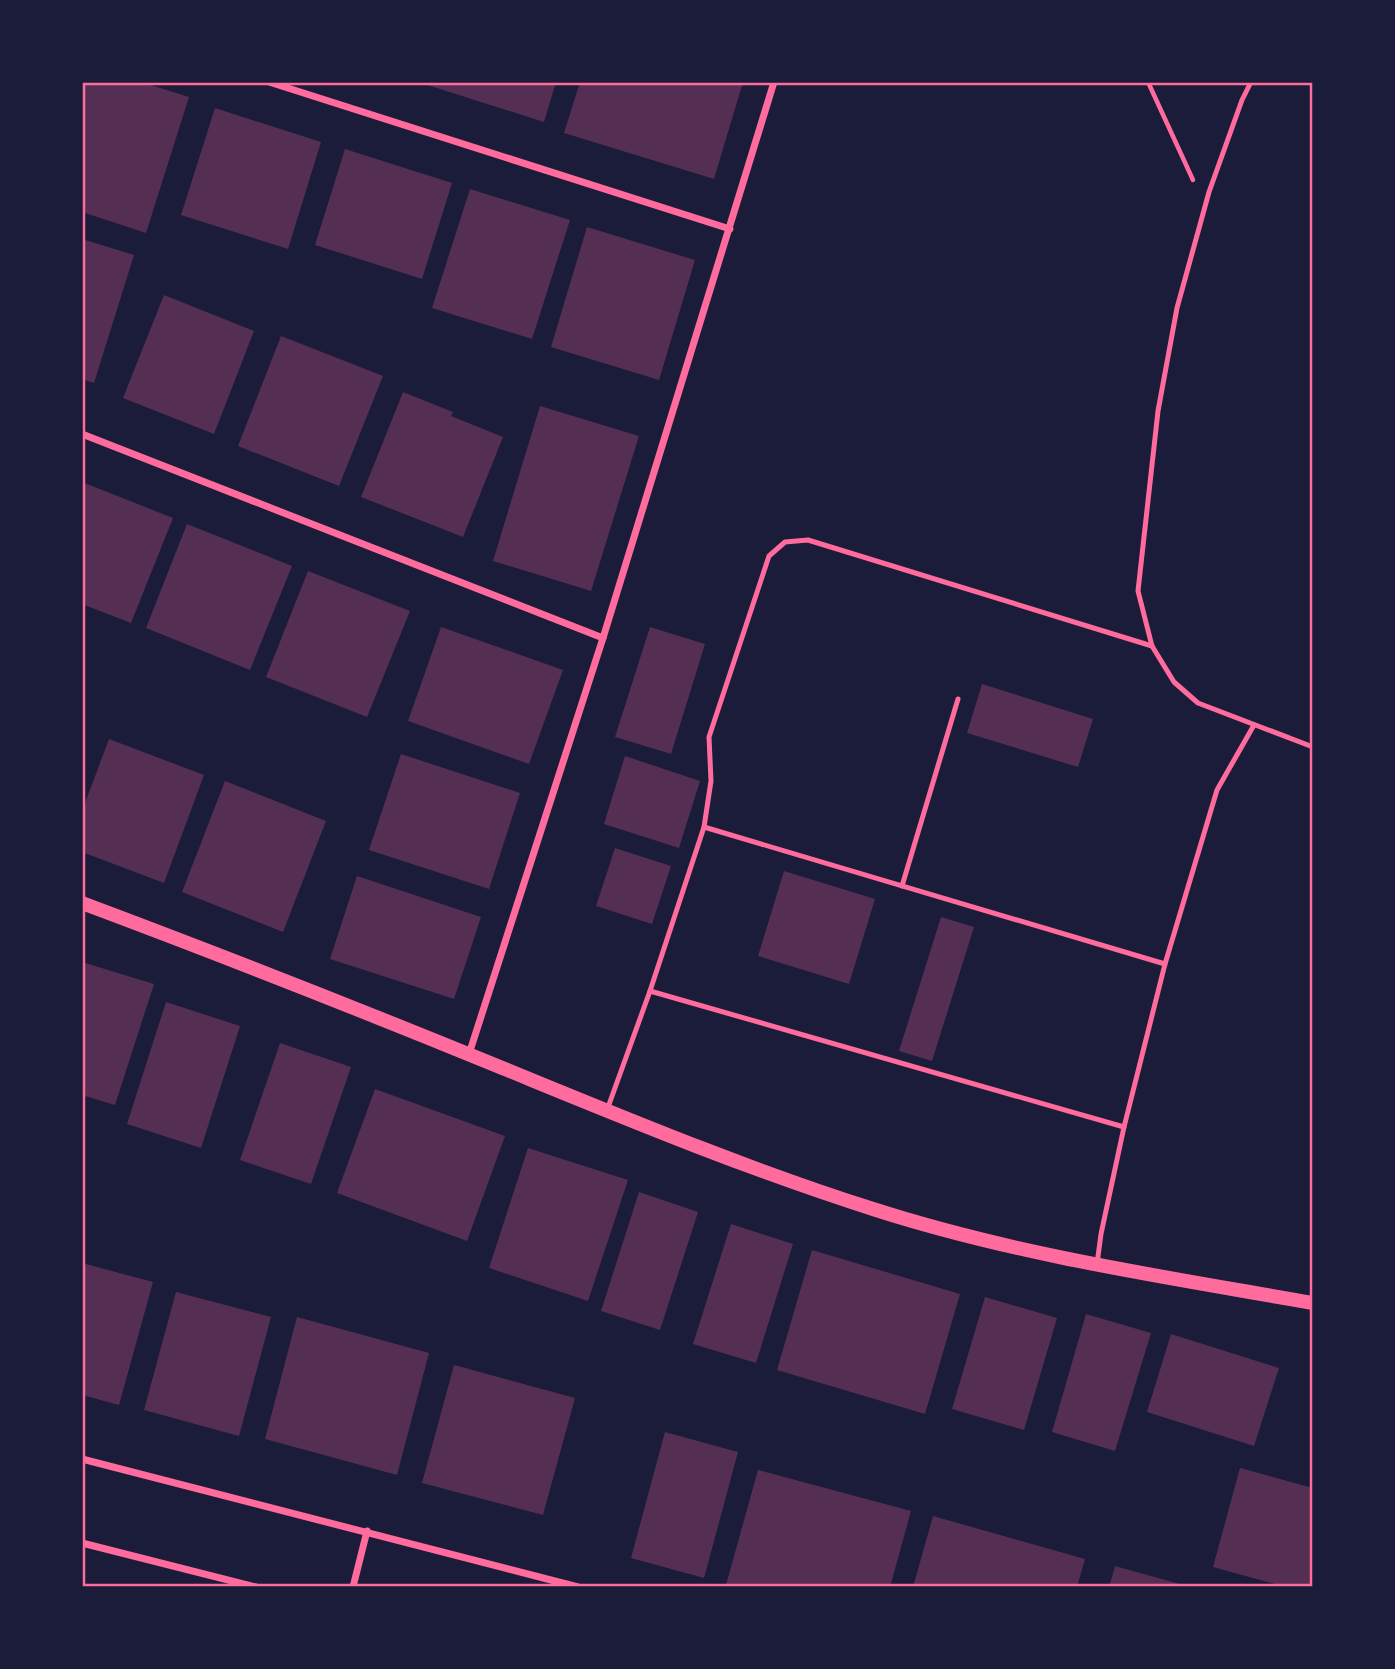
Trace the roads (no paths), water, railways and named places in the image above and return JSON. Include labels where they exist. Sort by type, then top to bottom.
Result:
[{"type":"main road","points":[[82,904],[469,1054],[703,1150],[874,1210],[993,1243],[1097,1265],[1313,1303]]},
{"type":"street","points":[[269,82],[730,229]]},
{"type":"street","points":[[469,1054],[603,638],[774,82]]},
{"type":"street","points":[[82,434],[603,638]]},
{"type":"street","points":[[82,1459],[578,1587]]},
{"type":"street","points":[[353,1587],[368,1531]]},
{"type":"street","points":[[82,1543],[256,1587]]},
{"type":"lane","points":[[1251,82],[1205,207],[1177,307],[1157,411],[1138,592],[1152,646],[1174,682],[1198,703],[1313,747]]},
{"type":"lane","points":[[607,1110],[704,827],[711,781],[709,737],[769,556],[785,542],[808,540],[1152,646]]},
{"type":"lane","points":[[902,886],[958,699]]},
{"type":"lane","points":[[1097,1265],[1124,1127],[1165,964],[1217,790],[1254,725]]},
{"type":"lane","points":[[704,827],[1165,964]]},
{"type":"lane","points":[[650,991],[1124,1127]]}]
